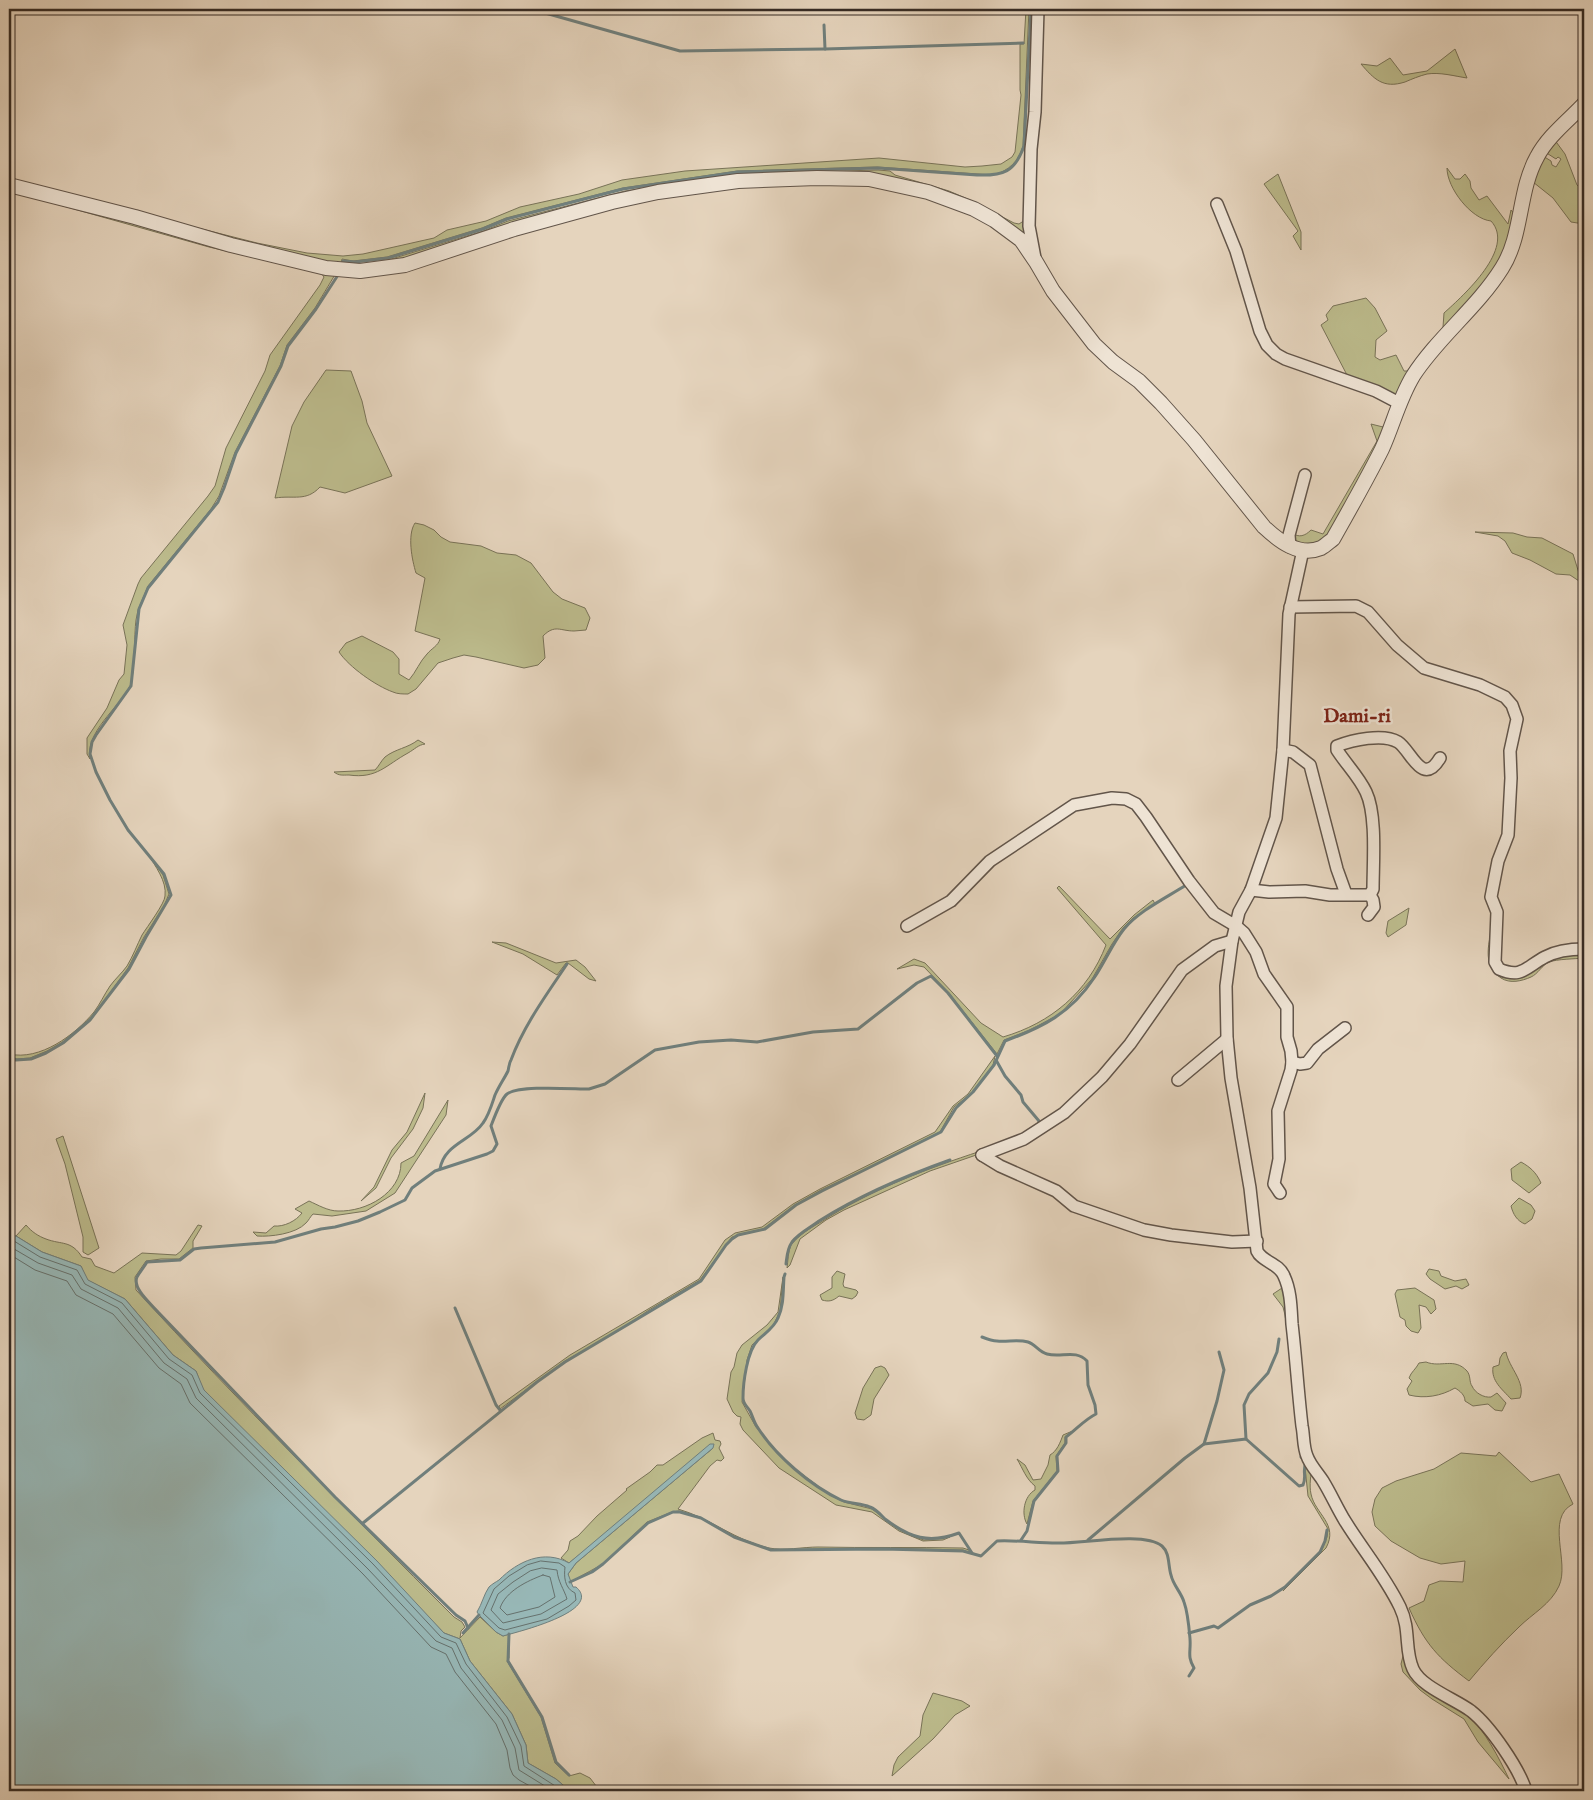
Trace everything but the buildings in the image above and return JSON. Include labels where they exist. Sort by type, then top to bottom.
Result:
[{"type":"street","points":[[1036,262],[1028,226],[1031,149],[1035,112],[1038,9]]},
{"type":"street","points":[[9,186],[231,245],[326,268],[360,271],[405,265],[514,229],[612,202],[658,192],[738,181],[817,178],[868,179],[928,192],[974,209],[994,220],[1021,240],[1053,291],[1094,344],[1113,362],[1139,381],[1161,403],[1194,440],[1264,528],[1276,538],[1296,548],[1313,550],[1322,548],[1333,538],[1382,448],[1399,403],[1413,376],[1430,353],[1503,268],[1514,239],[1536,157],[1549,139],[1584,104]]},
{"type":"street","points":[[1217,204],[1236,251],[1255,316],[1267,345],[1276,354],[1285,359],[1376,391],[1399,403]]},
{"type":"street","points":[[1305,475],[1289,535],[1296,548],[1287,640],[1283,750],[1276,818],[1251,890],[1239,912],[1232,941],[1226,986],[1227,1039],[1231,1078],[1259,1254],[1278,1267],[1284,1275],[1288,1289],[1298,1395],[1307,1456],[1324,1481],[1345,1521],[1373,1561],[1400,1606],[1407,1623],[1408,1655],[1414,1672],[1424,1682],[1471,1712],[1484,1724],[1514,1766],[1523,1781],[1526,1791]]},
{"type":"street","points":[[1290,607],[1356,606],[1368,612],[1397,645],[1424,668],[1480,685],[1505,697],[1512,706],[1517,719],[1510,752],[1511,778],[1508,835],[1498,861],[1491,897],[1497,912],[1496,962],[1498,969],[1513,974],[1521,973],[1547,956],[1575,949],[1584,950]]},
{"type":"street","points":[[1370,895],[1373,889],[1373,846],[1369,799],[1365,789],[1337,750],[1337,746],[1358,738],[1388,739],[1399,742],[1418,766],[1425,769],[1436,765],[1440,758]]},
{"type":"street","points":[[1283,750],[1294,752],[1310,765],[1337,869],[1346,894]]},
{"type":"street","points":[[907,926],[951,901],[990,861],[1074,805],[1112,798],[1126,799],[1136,804],[1189,881],[1214,913],[1244,933],[1256,952],[1264,974],[1286,1007],[1288,1014],[1287,1037],[1292,1062],[1278,1111],[1280,1158],[1274,1184],[1280,1194]]},
{"type":"street","points":[[1251,890],[1269,892],[1305,891],[1330,895],[1370,895]]},
{"type":"street","points":[[1368,915],[1374,907],[1370,895]]},
{"type":"street","points":[[1232,941],[1215,946],[1182,970],[1130,1044],[1102,1076],[1064,1113],[1024,1138],[982,1155],[1000,1166],[1038,1181],[1056,1191],[1074,1206],[1144,1230],[1232,1242],[1257,1241]]},
{"type":"street","points":[[1292,1062],[1308,1063],[1318,1049],[1345,1028]]},
{"type":"street","points":[[1178,1080],[1227,1039]]},
{"type":"shaded area","points":[[1026,9],[1029,9],[1023,146],[1016,161],[999,173],[993,175],[877,167],[737,171],[623,188],[506,218],[482,228],[387,257],[353,261],[342,259],[341,263],[360,264],[388,260],[483,231],[508,221],[625,191],[738,174],[890,171],[895,175],[949,191],[1014,223],[1019,224],[1025,220],[1023,236],[892,178],[657,190],[402,262],[339,267],[9,180],[257,243],[307,253],[343,256],[363,254],[434,238],[447,230],[486,221],[520,207],[579,194],[622,180],[685,171],[879,158],[965,167],[1001,164],[1012,157],[1015,152],[1021,95],[1020,44],[1024,44]]},
{"type":"shaded area","points":[[1455,49],[1467,78],[1447,74],[1427,74],[1405,82],[1391,84],[1375,78],[1361,64],[1377,66],[1390,58],[1403,75],[1427,71]]},
{"type":"shaded area","points":[[1554,139],[1565,154],[1577,185],[1584,191],[1584,224],[1571,222],[1553,198],[1533,182],[1543,156],[1556,167],[1561,159],[1558,157],[1556,159],[1545,152]]},
{"type":"shaded area","points":[[1447,168],[1455,179],[1460,179],[1465,174],[1479,200],[1487,196],[1508,224],[1511,210],[1516,216],[1502,261],[1397,397],[1347,375],[1321,325],[1328,320],[1326,315],[1333,306],[1366,298],[1375,308],[1387,331],[1376,340],[1375,357],[1380,360],[1396,355],[1404,371],[1407,371],[1441,330],[1444,313],[1463,295],[1484,270],[1497,244],[1497,232],[1491,221],[1483,219],[1468,209],[1451,184]]},
{"type":"shaded area","points":[[1278,174],[1301,232],[1301,250],[1293,236],[1298,231],[1264,184]]},
{"type":"shaded area","points":[[42,200],[336,273],[315,308],[287,345],[280,366],[235,452],[219,496],[211,509],[148,586],[136,620],[132,681],[125,695],[92,739],[90,759],[87,754],[87,738],[107,708],[119,680],[124,674],[127,645],[123,625],[138,584],[215,486],[226,448],[265,371],[270,355],[324,277],[321,273],[209,247]]},
{"type":"shaded area","points":[[326,370],[351,371],[362,401],[367,423],[392,476],[345,493],[320,487],[310,495],[275,498],[292,426],[304,402]]},
{"type":"shaded area","points":[[1396,404],[1390,424],[1333,529],[1317,542],[1308,544],[1296,543],[1292,533],[1302,536],[1311,530],[1323,534],[1377,441],[1371,424],[1383,427]]},
{"type":"shaded area","points":[[415,523],[434,530],[450,542],[481,546],[497,553],[516,555],[531,563],[553,592],[562,599],[585,608],[590,618],[586,630],[554,629],[547,632],[543,636],[545,658],[538,665],[524,668],[464,655],[438,663],[416,689],[408,694],[395,693],[371,681],[349,664],[339,652],[346,643],[362,636],[393,652],[399,659],[399,674],[409,680],[440,639],[415,631],[425,578],[416,573],[413,561],[411,534]]},
{"type":"shaded area","points":[[1475,532],[1513,533],[1527,537],[1542,538],[1573,554],[1582,583],[1570,575],[1556,574],[1512,553],[1505,541],[1498,536]]},
{"type":"shaded area","points":[[418,740],[425,744],[418,746],[374,773],[359,776],[341,775],[334,772],[375,770],[385,757]]},
{"type":"shaded area","points":[[148,854],[163,875],[169,894],[128,968],[93,1016],[68,1039],[30,1058],[17,1059],[9,1056],[9,1054],[33,1054],[45,1050],[67,1037],[94,1012],[110,986],[127,966],[142,935],[165,896],[162,879]]},
{"type":"shaded area","points":[[1059,886],[1110,939],[1134,915],[1153,900],[1155,904],[1133,918],[1123,928],[1092,979],[1060,1014],[1030,1030],[1004,1040],[997,1054],[948,992],[924,967],[914,965],[897,969],[914,959],[925,963],[981,1023],[1003,1037],[1037,1023],[1052,1014],[1078,991],[1089,977],[1106,945],[1057,888]]},
{"type":"shaded area","points":[[1409,908],[1406,925],[1388,937],[1386,933],[1388,921]]},
{"type":"shaded area","points":[[1494,921],[1501,974],[1550,957],[1584,953],[1584,958],[1552,961],[1547,963],[1533,976],[1516,981],[1505,980],[1495,973],[1489,960],[1489,944]]},
{"type":"shaded area","points":[[492,942],[506,943],[556,963],[576,960],[585,967],[596,981],[589,979],[568,963],[557,975],[523,954]]},
{"type":"shaded area","points":[[995,1056],[993,1065],[972,1093],[954,1107],[940,1132],[821,1190],[795,1205],[763,1229],[732,1237],[700,1280],[618,1331],[565,1361],[500,1409],[499,1406],[570,1355],[699,1279],[725,1240],[735,1233],[762,1227],[793,1204],[820,1189],[935,1132],[953,1106],[968,1094]]},
{"type":"shaded area","points":[[425,1093],[423,1108],[413,1129],[391,1158],[376,1188],[361,1201],[374,1187],[392,1150],[407,1132]]},
{"type":"shaded area","points":[[448,1100],[446,1115],[395,1193],[366,1211],[332,1216],[313,1214],[302,1227],[290,1232],[257,1236],[253,1232],[266,1233],[274,1226],[282,1226],[293,1221],[302,1213],[295,1209],[309,1201],[327,1209],[338,1211],[360,1208],[380,1199],[395,1183],[401,1163],[414,1156]]},
{"type":"shaded area","points":[[63,1136],[99,1248],[88,1255],[83,1252],[83,1237],[65,1164],[56,1139]]},
{"type":"shaded area","points":[[981,1151],[982,1153],[930,1171],[826,1220],[800,1239],[790,1265],[787,1268],[789,1250],[794,1241],[809,1229],[840,1210],[899,1181]]},
{"type":"shaded area","points":[[1521,1162],[1532,1170],[1541,1183],[1529,1193],[1512,1180],[1511,1169]]},
{"type":"shaded area","points":[[1519,1198],[1531,1205],[1535,1211],[1532,1219],[1525,1224],[1516,1217],[1511,1206]]},
{"type":"shaded area","points":[[26,1225],[40,1237],[70,1245],[82,1257],[91,1259],[95,1266],[114,1273],[142,1253],[176,1255],[181,1251],[198,1225],[202,1226],[193,1241],[193,1248],[179,1259],[146,1261],[135,1277],[136,1290],[293,1455],[454,1617],[462,1622],[465,1627],[461,1631],[460,1638],[480,1617],[496,1632],[503,1636],[509,1634],[509,1658],[507,1661],[541,1717],[555,1763],[569,1776],[580,1773],[590,1778],[600,1791],[570,1791],[556,1779],[528,1763],[526,1745],[512,1714],[470,1661],[460,1639],[444,1633],[203,1390],[196,1371],[173,1355],[125,1299],[87,1280],[81,1266],[42,1252],[16,1236]]},
{"type":"shaded area","points":[[1429,1269],[1439,1271],[1441,1276],[1455,1281],[1466,1279],[1469,1285],[1462,1289],[1456,1286],[1445,1289],[1426,1274]]},
{"type":"shaded area","points":[[837,1271],[845,1274],[844,1287],[856,1290],[858,1292],[856,1296],[852,1299],[839,1296],[831,1301],[822,1300],[820,1295],[832,1288],[832,1277]]},
{"type":"shaded area","points":[[783,1277],[780,1311],[773,1326],[752,1345],[747,1360],[742,1402],[756,1427],[786,1462],[830,1495],[844,1502],[872,1509],[900,1530],[912,1536],[924,1540],[950,1537],[943,1540],[923,1541],[899,1531],[872,1512],[836,1505],[779,1468],[743,1430],[740,1424],[741,1417],[733,1412],[727,1399],[731,1372],[737,1353],[742,1345],[767,1325],[778,1312]]},
{"type":"shaded area","points":[[1285,1286],[1312,1466],[1311,1494],[1330,1532],[1326,1548],[1283,1591],[1321,1552],[1328,1529],[1308,1496],[1306,1463],[1285,1315],[1283,1307],[1273,1294]]},
{"type":"shaded area","points":[[1415,1288],[1434,1300],[1436,1309],[1431,1314],[1426,1307],[1419,1305],[1421,1328],[1418,1333],[1411,1331],[1406,1326],[1405,1320],[1400,1317],[1395,1294],[1397,1290]]},
{"type":"shaded area","points":[[1506,1352],[1521,1386],[1520,1398],[1511,1399],[1498,1384],[1494,1376],[1493,1367],[1499,1365],[1500,1358]]},
{"type":"shaded area","points":[[1426,1362],[1432,1364],[1452,1364],[1462,1367],[1467,1371],[1473,1389],[1477,1393],[1491,1397],[1497,1393],[1506,1403],[1502,1411],[1495,1410],[1488,1404],[1473,1406],[1465,1401],[1462,1393],[1455,1388],[1433,1396],[1409,1395],[1407,1389],[1412,1381],[1409,1378],[1410,1376],[1419,1363]]},
{"type":"shaded area","points":[[881,1366],[885,1368],[889,1375],[874,1399],[871,1415],[864,1420],[857,1419],[855,1413],[863,1388],[875,1368]]},
{"type":"shaded area","points":[[1075,1430],[1065,1437],[1065,1443],[1056,1456],[1057,1471],[1033,1501],[1027,1524],[1024,1510],[1028,1496],[1035,1490],[1035,1486],[1027,1477],[1017,1459],[1025,1465],[1033,1480],[1041,1479],[1048,1465],[1050,1455],[1056,1449],[1063,1435]]},
{"type":"shaded area","points":[[713,1433],[715,1440],[720,1441],[719,1448],[724,1458],[721,1461],[717,1460],[710,1466],[678,1509],[697,1516],[679,1511],[647,1522],[603,1564],[570,1582],[568,1574],[576,1563],[713,1448],[569,1563],[561,1558],[568,1550],[570,1541],[578,1536],[626,1489],[657,1465],[663,1465],[702,1438]]},
{"type":"shaded area","points":[[1499,1452],[1531,1482],[1559,1474],[1573,1504],[1565,1511],[1561,1519],[1559,1530],[1562,1576],[1556,1592],[1506,1640],[1469,1681],[1433,1649],[1409,1608],[1424,1601],[1429,1585],[1440,1581],[1463,1582],[1465,1561],[1441,1564],[1420,1558],[1391,1541],[1375,1526],[1372,1512],[1375,1499],[1382,1488],[1396,1481],[1434,1469],[1461,1453],[1496,1456]]},
{"type":"shaded area","points":[[706,1521],[745,1540],[734,1536]]},
{"type":"shaded area","points":[[757,1545],[781,1549],[818,1547],[963,1548],[969,1550],[970,1553],[963,1550],[882,1548],[771,1550]]},
{"type":"shaded area","points":[[1404,1652],[1406,1663],[1474,1721],[1491,1745],[1509,1779],[1478,1742],[1464,1719],[1420,1690],[1403,1672],[1401,1664]]},
{"type":"shaded area","points":[[933,1693],[962,1701],[970,1706],[955,1715],[933,1739],[892,1776],[898,1757],[920,1736],[923,1715]]},
{"type":"water","points":[[9,1235],[16,1236],[42,1252],[81,1266],[88,1280],[125,1299],[173,1355],[196,1371],[204,1390],[377,1561],[444,1633],[460,1639],[470,1661],[512,1714],[526,1745],[528,1763],[556,1779],[570,1791],[9,1791]]},
{"type":"water","points":[[710,1444],[714,1444],[713,1448],[576,1563],[568,1574],[573,1587],[576,1587],[581,1596],[578,1604],[569,1612],[540,1625],[503,1636],[496,1632],[479,1615],[477,1612],[489,1587],[514,1567],[541,1557],[560,1559],[569,1563]]},
{"type":"waterway","points":[[452,9],[460,9]]},
{"type":"waterway","points":[[531,9],[680,51],[1023,43]]},
{"type":"waterway","points":[[343,261],[355,262],[388,258],[483,229],[507,219],[623,189],[738,172],[878,168],[994,175],[1007,171],[1017,162],[1024,146],[1031,9]]},
{"type":"waterway","points":[[824,25],[825,49]]},
{"type":"waterway","points":[[9,1057],[16,1060],[31,1059],[46,1053],[63,1043],[90,1020],[129,969],[171,895],[164,874],[128,830],[110,800],[96,772],[90,754],[92,742],[131,686],[139,609],[148,588],[218,502],[236,453],[281,366],[288,346],[316,309],[338,275]]},
{"type":"waterway","points":[[363,1523],[537,1382],[565,1362],[701,1281],[732,1239],[738,1235],[765,1229],[796,1205],[941,1132],[956,1108],[973,1092],[994,1065],[1005,1041],[1044,1024],[1066,1010],[1085,990],[1130,922],[1145,910],[1186,885]]},
{"type":"waterway","points":[[440,1169],[452,1148],[478,1129],[485,1120],[495,1095],[508,1071],[522,1034],[567,964]]},
{"type":"waterway","points":[[468,1628],[465,1621],[456,1615],[335,1497],[147,1300],[137,1286],[136,1281],[147,1262],[180,1260],[194,1249],[275,1242],[358,1221],[380,1212],[405,1200],[412,1188],[435,1171],[493,1151],[497,1144],[491,1126],[502,1100],[513,1091],[534,1088],[589,1089],[605,1084],[655,1050],[699,1042],[731,1040],[757,1042],[813,1032],[858,1029],[917,983],[931,976],[948,993],[997,1056]]},
{"type":"waterway","points":[[996,1060],[1005,1076],[1021,1095],[1023,1102],[1039,1121],[1038,1125]]},
{"type":"waterway","points":[[786,1264],[788,1250],[792,1242],[801,1233],[819,1221],[883,1187],[950,1160]]},
{"type":"waterway","points":[[785,1274],[782,1303],[778,1318],[772,1328],[754,1345],[746,1368],[743,1400],[757,1426],[774,1449],[818,1487],[844,1501],[872,1508],[894,1526],[911,1535],[938,1538],[959,1533],[972,1553]]},
{"type":"waterway","points":[[455,1308],[496,1405],[500,1410]]},
{"type":"waterway","points":[[982,1337],[995,1341],[1024,1341],[1047,1354],[1078,1355],[1087,1361],[1088,1385],[1096,1414],[1066,1437],[1066,1443],[1057,1456],[1058,1471],[1034,1501],[1027,1531],[1021,1540]]},
{"type":"waterway","points":[[1246,1439],[1244,1405],[1249,1394],[1268,1373],[1277,1352],[1279,1339]]},
{"type":"waterway","points":[[1204,1444],[1224,1370],[1219,1352]]},
{"type":"waterway","points":[[1088,1540],[1204,1444],[1246,1439],[1299,1486],[1303,1485],[1305,1479],[1304,1468],[1306,1462],[1301,1457]]},
{"type":"waterway","points":[[570,1582],[592,1572],[603,1564],[648,1523],[673,1512],[701,1518],[734,1537],[771,1550],[883,1549],[963,1551],[981,1556],[997,1541],[1068,1543],[1112,1539],[1141,1539],[1162,1546],[1168,1556],[1172,1579],[1184,1602],[1189,1625],[1190,1657],[1194,1668],[1189,1676]]},
{"type":"waterway","points":[[1189,1633],[1214,1626],[1218,1628],[1250,1605],[1271,1596],[1285,1587],[1320,1552],[1327,1530]]},
{"type":"waterway","points":[[463,1633],[479,1615]]},
{"type":"waterway","points":[[509,1634],[508,1661],[542,1717],[556,1762],[569,1775]]},
{"type":"district","name":"Dami-ri","points":[[1357,715]]}]
